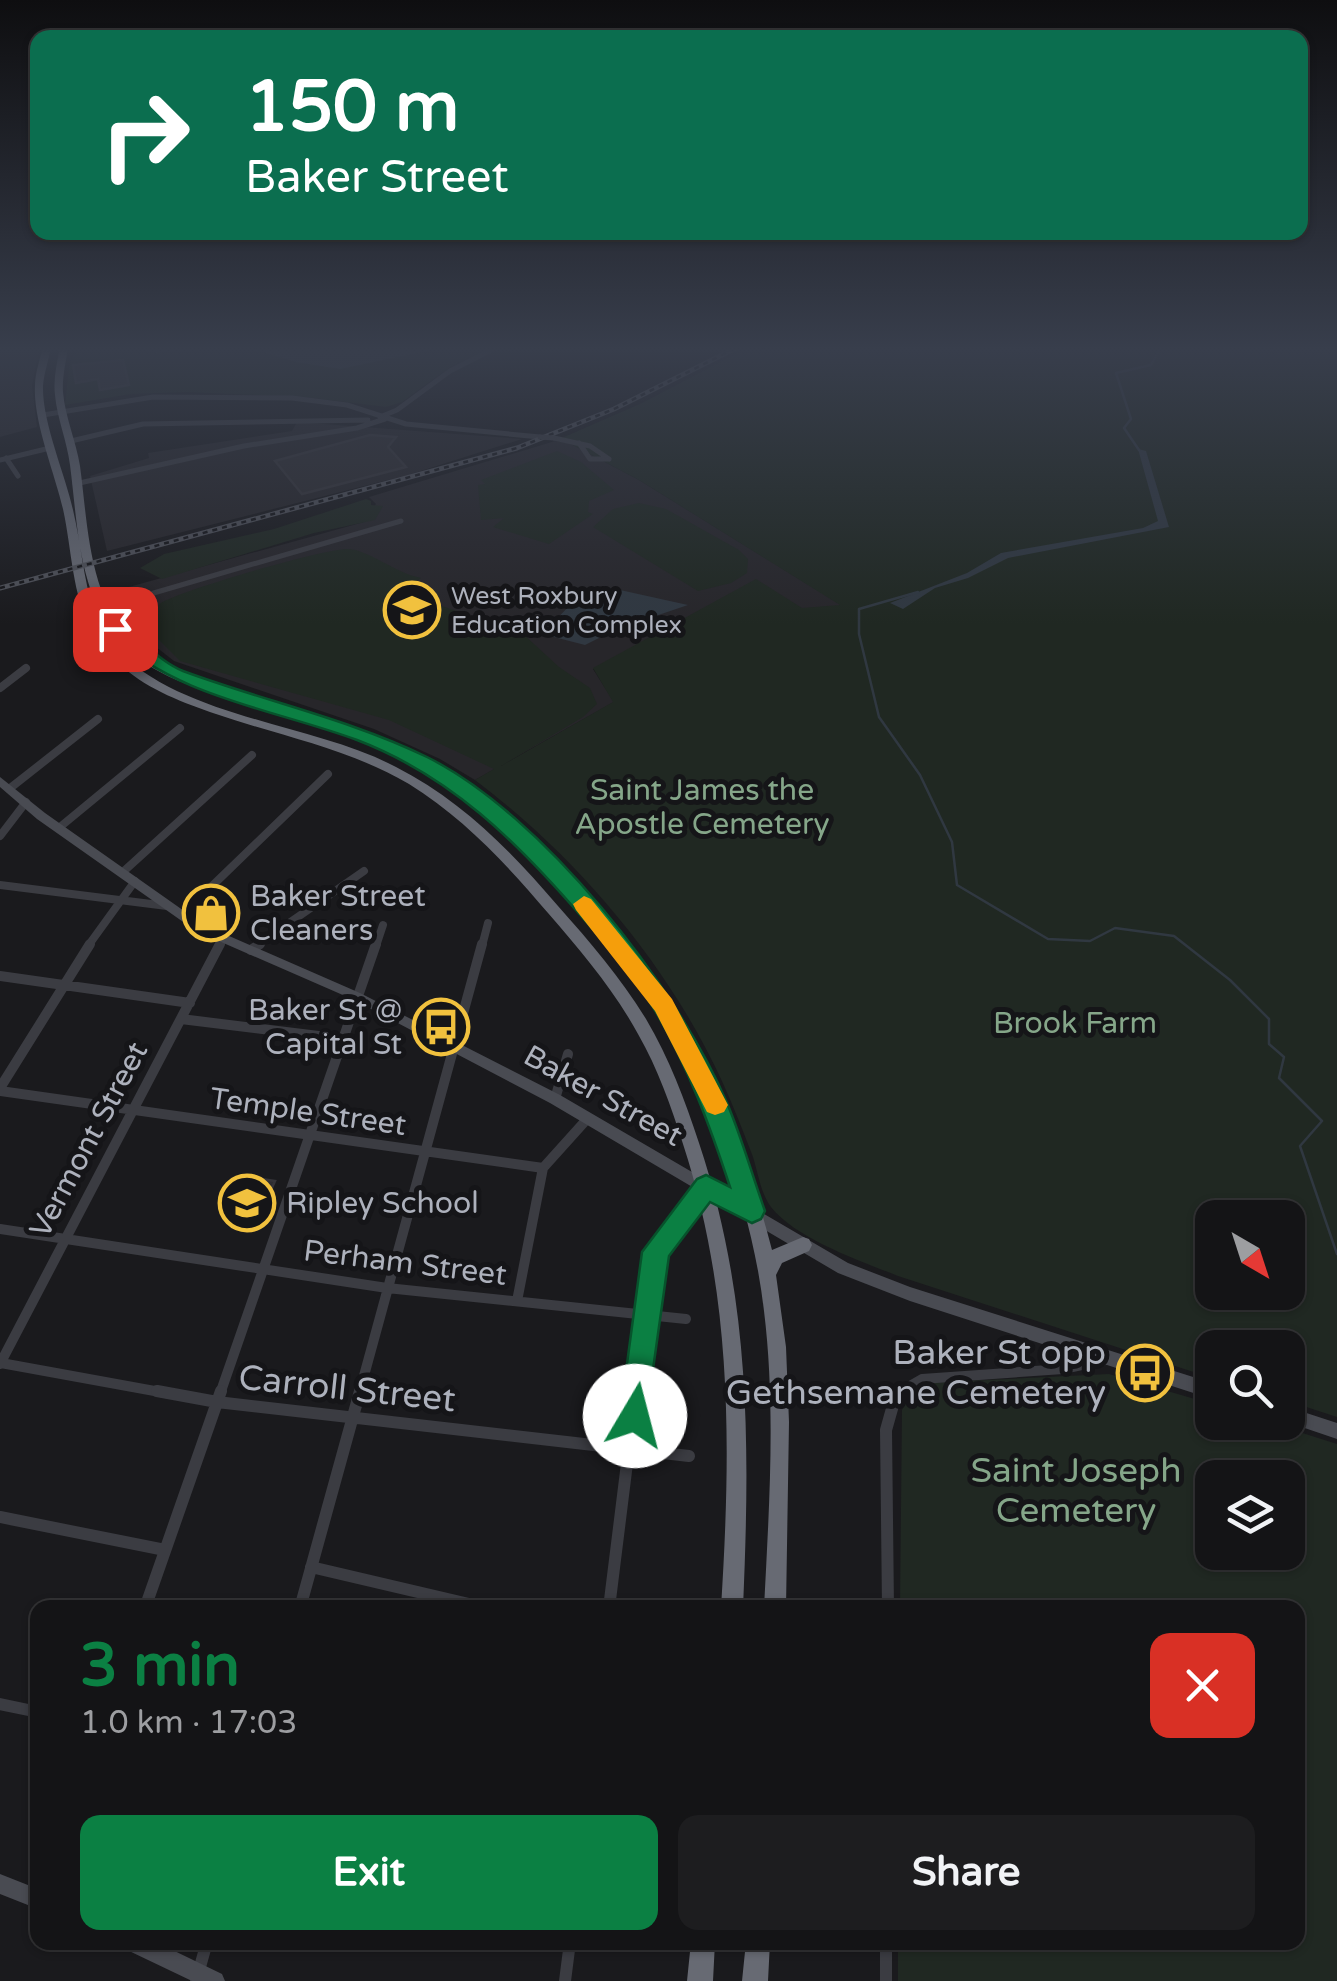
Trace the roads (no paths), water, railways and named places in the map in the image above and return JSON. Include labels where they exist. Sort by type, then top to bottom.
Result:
[{"type":"highway","points":[[48,439],[68,507],[90,613],[107,646],[134,670],[170,691],[360,755],[405,776],[448,803],[505,852],[591,953],[635,1014],[669,1080],[706,1187],[724,1254],[734,1335],[738,1470],[732,1600]]},
{"type":"highway","points":[[71,441],[75,484],[100,598],[109,620],[126,641],[154,663],[183,678],[366,737],[424,763],[476,796],[532,845],[638,969],[680,1032],[715,1104],[752,1211],[767,1276],[776,1365],[775,1600]]},
{"type":"highway","points":[[289,730],[304,716]]},
{"type":"highway","points":[[767,1276],[769,1266],[780,1254],[803,1245]]},
{"type":"highway","points":[[700,1981],[702,1950]]},
{"type":"highway","points":[[755,1981],[757,1950]]},
{"type":"street","points":[[71,441],[78,439]]},
{"type":"street","points":[[75,484],[281,439]]},
{"type":"street","points":[[561,439],[579,443],[590,446],[609,459],[590,460],[579,443]]},
{"type":"street","points":[[18,476],[3,459],[50,448]]},
{"type":"street","points":[[100,598],[145,596],[201,576],[401,520]]},
{"type":"street","points":[[126,641],[126,616],[145,596]]},
{"type":"street","points":[[0,688],[26,668]]},
{"type":"street","points":[[5,785],[98,719]]},
{"type":"street","points":[[60,826],[180,728]]},
{"type":"street","points":[[124,870],[252,755]]},
{"type":"street","points":[[182,916],[328,774]]},
{"type":"street","name":"Baker Street","points":[[5,785],[124,870],[167,906],[222,940],[356,996],[555,1099],[752,1211],[803,1245],[878,1283],[1195,1385]]},
{"type":"street","points":[[0,836],[26,802]]},
{"type":"street","points":[[251,950],[364,871]]},
{"type":"street","points":[[0,1090],[118,901],[135,881]]},
{"type":"street","points":[[0,885],[167,906]]},
{"type":"street","points":[[302,1600],[488,923]]},
{"type":"street","points":[[147,1600],[383,925]]},
{"type":"street","name":"Vermont Street","points":[[0,1364],[222,940]]},
{"type":"street","points":[[0,976],[190,1002]]},
{"type":"street","points":[[182,1019],[343,1039]]},
{"type":"street","points":[[555,1099],[568,1054]]},
{"type":"street","name":"Temple Street","points":[[0,1090],[309,1138],[543,1168]]},
{"type":"street","points":[[517,1301],[543,1168],[588,1118]]},
{"type":"street","points":[[610,1600],[656,1252],[706,1187]]},
{"type":"street","name":"Perham Street","points":[[0,1229],[387,1288],[686,1319]]},
{"type":"street","points":[[888,1600],[886,1430],[896,1390],[922,1378],[1070,1368],[1112,1358]]},
{"type":"street","name":"Carroll Street","points":[[0,1364],[217,1402],[689,1456]]},
{"type":"street","points":[[1305,1421],[1337,1431]]},
{"type":"street","points":[[0,1517],[165,1550]]},
{"type":"street","points":[[311,1567],[452,1600]]},
{"type":"street","points":[[0,1704],[30,1710]]},
{"type":"street","points":[[0,1884],[30,1896]]},
{"type":"street","points":[[147,1950],[203,1979],[206,1950]]},
{"type":"street","points":[[566,1981],[569,1950]]},
{"type":"street","points":[[886,1950],[886,1981]]},
{"type":"waterway","points":[[1132,439],[1139,450]]},
{"type":"waterway","points":[[918,592],[859,609],[859,634],[879,717],[920,775],[952,842],[957,885],[1048,939],[1090,941],[1115,928],[1174,936],[1230,980],[1269,1019],[1269,1044],[1284,1057],[1279,1078],[1322,1121],[1300,1146],[1337,1254]]},
{"type":"railway","points":[[0,588],[538,439]]},
{"type":"place","name":"West Roxbury Education Complex","points":[[412,610]]},
{"type":"place","name":"Baker Street Cleaners","points":[[211,913]]},
{"type":"place","name":"Baker St @ Capital St","points":[[441,1027]]},
{"type":"place","name":"Ripley School","points":[[247,1203]]},
{"type":"place","name":"Baker St opp Gethsemane Cemetery","points":[[1145,1373]]},
{"type":"park label","name":"Saint James the Apostle Cemetery","points":[[702,807]]},
{"type":"park label","name":"Brook Farm","points":[[1075,1023]]},
{"type":"park label","name":"Saint Joseph Cemetery","points":[[1076,1491]]}]
